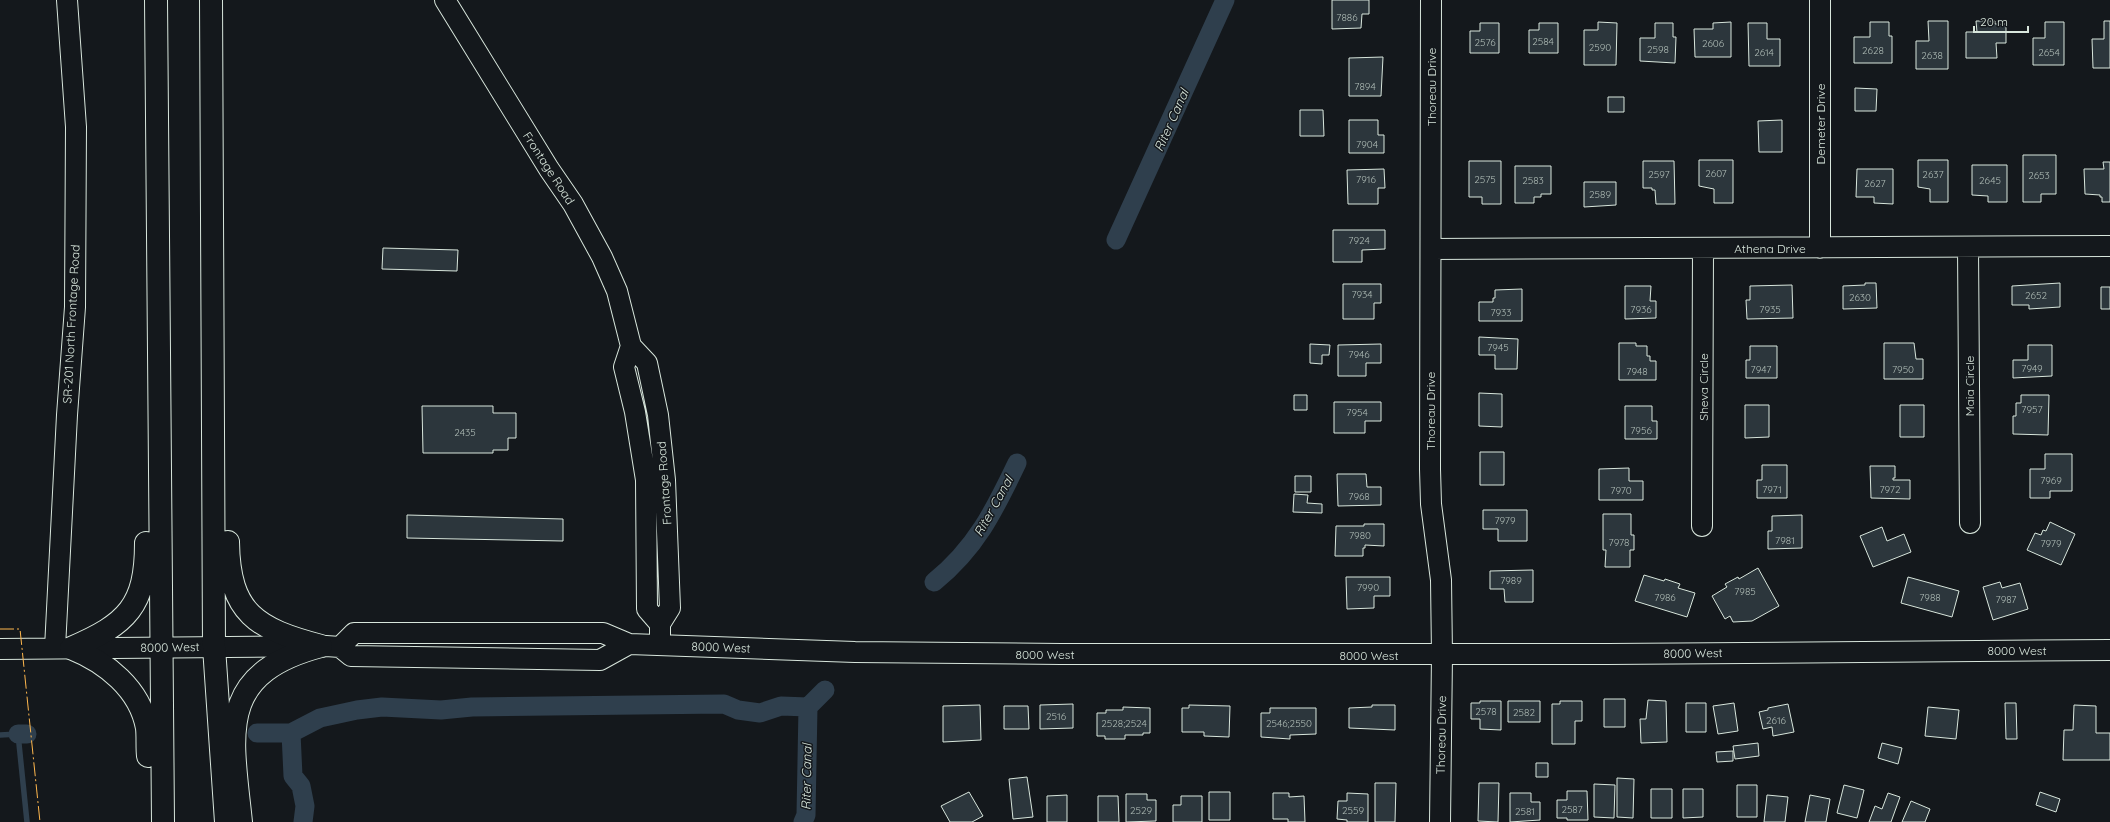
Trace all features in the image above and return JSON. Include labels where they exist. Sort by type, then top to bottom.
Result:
[{"type":"highway","points":[[156,0],[163,822]]},
{"type":"highway","points":[[211,0],[214,647],[226,822]]},
{"type":"highway","points":[[212,247],[219,275],[226,331],[230,576],[233,587],[245,608],[265,626],[288,637],[331,647]]},
{"type":"highway","points":[[63,648],[115,626],[133,606],[143,585],[146,562],[146,390],[153,350],[160,329]]},
{"type":"highway","points":[[241,822],[234,739],[236,714],[245,692],[261,674],[287,658],[331,647]]},
{"type":"highway","points":[[63,648],[85,654],[109,669],[130,691],[142,711],[147,729],[148,822]]},
{"type":"street","name":"SR-201 North Frontage Road","points":[[63,648],[67,415],[74,307],[76,127],[67,0]]},
{"type":"street","name":"Frontage Road","points":[[445,0],[549,169],[573,204],[598,250],[617,291],[631,346],[647,363],[658,415],[665,480],[670,608],[660,624],[660,644]]},
{"type":"street","name":"Thoreau Drive","points":[[1431,0],[1430,469],[1431,504],[1440,560],[1442,655],[1440,822]]},
{"type":"street","name":"Demeter Drive","points":[[1820,0],[1820,248]]},
{"type":"street","name":"Athena Drive","points":[[1431,249],[1968,248],[2110,246]]},
{"type":"street","name":"Maia Circle","points":[[1968,248],[1970,523]]},
{"type":"street","name":"Sheva Circle","points":[[1702,526],[1703,249]]},
{"type":"street","name":"8000 West","points":[[331,647],[354,633],[603,633],[629,644],[855,652],[1442,655],[2110,650]]},
{"type":"street","name":"8000 West","points":[[0,649],[331,647],[350,656],[600,660],[629,644]]},
{"type":"building","points":[[1332,0],[1369,0],[1369,14],[1362,14],[1361,28],[1332,29]]},
{"type":"building","points":[[1928,21],[1948,21],[1948,69],[1916,69],[1916,41],[1929,41]]},
{"type":"building","points":[[1976,21],[1995,21],[1995,24],[2006,24],[2006,43],[1996,43],[1997,58],[1966,58],[1966,32],[1977,32]]},
{"type":"building","points":[[2104,21],[2110,21],[2110,68],[2093,68],[2092,39],[2104,39]]},
{"type":"building","points":[[1598,22],[1617,23],[1616,65],[1584,65],[1584,30],[1598,30]]},
{"type":"building","points":[[1731,22],[1731,57],[1695,57],[1694,29],[1713,29],[1713,23]]},
{"type":"building","points":[[1870,22],[1889,22],[1889,36],[1892,36],[1892,63],[1854,63],[1854,37],[1870,37]]},
{"type":"building","points":[[2045,22],[2064,22],[2064,65],[2033,65],[2033,38],[2045,38]]},
{"type":"building","points":[[1480,23],[1499,23],[1499,53],[1470,53],[1470,31],[1480,31]]},
{"type":"building","points":[[1539,23],[1558,23],[1558,53],[1529,53],[1529,30],[1539,30]]},
{"type":"building","points":[[1655,23],[1673,23],[1673,37],[1676,37],[1675,63],[1640,61],[1640,38],[1655,38]]},
{"type":"building","points":[[1748,23],[1767,23],[1767,39],[1780,39],[1780,66],[1749,66]]},
{"type":"building","points":[[1383,57],[1381,96],[1349,96],[1349,58]]},
{"type":"building","points":[[1855,88],[1877,89],[1876,111],[1855,111]]},
{"type":"building","points":[[1608,97],[1624,97],[1624,112],[1608,112]]},
{"type":"building","points":[[1300,110],[1323,110],[1324,136],[1300,136]]},
{"type":"building","points":[[1349,120],[1378,120],[1378,135],[1384,135],[1384,153],[1349,153]]},
{"type":"building","points":[[1782,120],[1782,152],[1759,152],[1758,121]]},
{"type":"building","points":[[2023,155],[2056,155],[2056,194],[2041,194],[2041,202],[2023,202]]},
{"type":"building","points":[[1699,160],[1733,160],[1733,203],[1714,203],[1714,189],[1699,186]]},
{"type":"building","points":[[1918,160],[1948,160],[1948,202],[1930,202],[1930,189],[1918,187]]},
{"type":"building","points":[[1469,161],[1501,161],[1501,204],[1482,204],[1482,197],[1469,197]]},
{"type":"building","points":[[1643,161],[1674,161],[1675,204],[1656,204],[1655,190],[1652,190],[1652,188],[1643,188]]},
{"type":"building","points":[[2103,162],[2110,162],[2110,202],[2102,202],[2102,197],[2100,197],[2100,195],[2085,194],[2084,169],[2104,169]]},
{"type":"building","points":[[1972,165],[2007,165],[2007,202],[1988,202],[1988,196],[1972,195]]},
{"type":"building","points":[[1515,166],[1551,166],[1551,194],[1541,194],[1541,197],[1534,197],[1534,203],[1515,203]]},
{"type":"building","points":[[1384,169],[1385,188],[1378,188],[1378,204],[1348,204],[1347,170]]},
{"type":"building","points":[[1857,169],[1893,169],[1893,204],[1874,203],[1874,197],[1856,197]]},
{"type":"building","points":[[1584,182],[1616,182],[1616,205],[1584,207]]},
{"type":"building","points":[[1333,230],[1385,230],[1385,249],[1362,250],[1362,262],[1333,262]]},
{"type":"building","points":[[383,248],[458,250],[457,271],[382,269]]},
{"type":"building","points":[[1865,283],[1876,283],[1877,308],[1843,309],[1843,286],[1865,285]]},
{"type":"building","points":[[2060,283],[2060,307],[2029,309],[2029,305],[2012,305],[2012,286]]},
{"type":"building","points":[[1343,284],[1381,284],[1381,303],[1374,303],[1374,319],[1343,319]]},
{"type":"building","points":[[1792,285],[1793,318],[1747,319],[1746,300],[1750,300],[1750,286]]},
{"type":"building","points":[[1625,286],[1651,286],[1650,301],[1656,301],[1656,318],[1625,319]]},
{"type":"building","points":[[2101,287],[2110,287],[2110,309],[2101,309]]},
{"type":"building","points":[[1522,289],[1522,321],[1479,321],[1479,302],[1493,302],[1493,298],[1495,298],[1495,290]]},
{"type":"building","points":[[1479,337],[1518,339],[1517,369],[1495,369],[1495,355],[1479,355]]},
{"type":"building","points":[[1619,343],[1636,343],[1636,346],[1647,346],[1647,356],[1650,356],[1650,361],[1656,361],[1656,380],[1619,380]]},
{"type":"building","points":[[1884,343],[1914,343],[1916,359],[1923,359],[1923,379],[1884,379]]},
{"type":"building","points":[[1310,344],[1330,345],[1329,355],[1322,355],[1322,364],[1310,363]]},
{"type":"building","points":[[1381,344],[1381,363],[1366,363],[1366,376],[1338,376],[1338,345]]},
{"type":"building","points":[[2028,345],[2052,345],[2052,376],[2013,378],[2013,360],[2028,360]]},
{"type":"building","points":[[1750,346],[1777,346],[1777,378],[1746,378],[1746,360],[1750,360]]},
{"type":"building","points":[[1479,393],[1502,394],[1502,427],[1479,426]]},
{"type":"building","points":[[1294,395],[1307,395],[1307,410],[1294,410]]},
{"type":"building","points":[[2021,395],[2049,395],[2048,435],[2013,434],[2013,416],[2016,416],[2016,403],[2021,403]]},
{"type":"building","points":[[1334,402],[1381,402],[1381,421],[1365,421],[1365,433],[1334,433]]},
{"type":"building","points":[[1745,405],[1769,405],[1769,437],[1745,438]]},
{"type":"building","points":[[1900,405],[1924,405],[1924,437],[1900,437]]},
{"type":"building","points":[[422,406],[493,406],[493,413],[516,413],[516,438],[508,438],[508,450],[493,450],[493,453],[423,453]]},
{"type":"building","points":[[1625,406],[1652,406],[1652,421],[1657,421],[1657,439],[1625,439]]},
{"type":"building","points":[[1480,452],[1504,452],[1504,485],[1480,485]]},
{"type":"building","points":[[2045,454],[2072,454],[2072,491],[2050,491],[2050,498],[2030,498],[2030,469],[2045,469]]},
{"type":"building","points":[[1762,465],[1787,465],[1787,498],[1757,498],[1757,480],[1762,480]]},
{"type":"building","points":[[1870,466],[1895,466],[1895,478],[1893,478],[1893,480],[1910,480],[1910,499],[1871,498]]},
{"type":"building","points":[[1629,468],[1629,481],[1643,481],[1643,500],[1599,500],[1599,469]]},
{"type":"building","points":[[1337,474],[1366,474],[1367,487],[1381,487],[1381,505],[1338,506]]},
{"type":"building","points":[[1295,476],[1311,476],[1311,492],[1295,492]]},
{"type":"building","points":[[1294,494],[1308,495],[1307,503],[1322,504],[1322,513],[1293,512]]},
{"type":"building","points":[[1483,510],[1527,510],[1527,541],[1498,541],[1498,529],[1483,529]]},
{"type":"building","points":[[1603,514],[1631,514],[1631,535],[1634,535],[1634,550],[1630,550],[1630,567],[1605,567],[1606,550],[1603,550]]},
{"type":"building","points":[[407,515],[563,519],[563,541],[407,538]]},
{"type":"building","points":[[1802,515],[1802,548],[1768,549],[1768,531],[1772,531],[1772,516]]},
{"type":"building","points":[[2050,522],[2075,534],[2061,565],[2027,550],[2035,533],[2041,535],[2043,530],[2046,531]]},
{"type":"building","points":[[1364,524],[1384,524],[1384,546],[1365,545],[1365,548],[1363,548],[1363,556],[1335,556],[1336,526],[1364,526]]},
{"type":"building","points":[[1882,527],[1887,541],[1904,534],[1911,552],[1873,567],[1860,536]]},
{"type":"building","points":[[1758,568],[1779,606],[1752,621],[1733,622],[1730,616],[1725,619],[1712,596],[1727,587],[1725,584],[1738,577],[1739,579]]},
{"type":"building","points":[[1533,570],[1533,602],[1505,602],[1504,589],[1490,589],[1490,571]]},
{"type":"building","points":[[1644,575],[1664,581],[1665,579],[1680,584],[1678,588],[1695,593],[1687,617],[1635,601]]},
{"type":"building","points":[[1346,577],[1390,577],[1390,596],[1374,596],[1374,608],[1347,609]]},
{"type":"building","points":[[1908,577],[1959,591],[1952,617],[1901,603]]},
{"type":"building","points":[[2000,582],[2002,588],[2020,583],[2028,609],[1993,620],[1983,587]]},
{"type":"building","points":[[1604,699],[1625,699],[1625,727],[1604,727]]},
{"type":"building","points":[[1648,700],[1666,701],[1667,742],[1641,743],[1640,719],[1646,719]]},
{"type":"building","points":[[1480,701],[1501,701],[1501,730],[1480,729],[1480,719],[1471,719],[1471,703],[1480,703]]},
{"type":"building","points":[[1508,701],[1540,701],[1540,722],[1508,722]]},
{"type":"building","points":[[1560,701],[1582,701],[1582,721],[1575,721],[1575,744],[1552,744],[1552,704],[1560,704]]},
{"type":"building","points":[[1686,703],[1706,703],[1706,732],[1686,732]]},
{"type":"building","points":[[1734,703],[1738,731],[1718,734],[1713,706]]},
{"type":"building","points":[[2005,703],[2016,703],[2017,739],[2006,739]]},
{"type":"building","points":[[1073,704],[1073,728],[1040,729],[1040,705]]},
{"type":"building","points":[[1788,704],[1794,732],[1773,736],[1772,727],[1763,729],[1759,712],[1768,710],[1768,708]]},
{"type":"building","points":[[980,705],[981,740],[943,742],[943,706]]},
{"type":"building","points":[[1189,705],[1230,706],[1229,737],[1204,736],[1204,732],[1182,732],[1182,708],[1189,708]]},
{"type":"building","points":[[1372,705],[1395,705],[1395,730],[1349,728],[1349,708],[1372,707]]},
{"type":"building","points":[[2074,705],[2096,706],[2096,733],[2110,733],[2110,760],[2063,760],[2064,730],[2073,730]]},
{"type":"building","points":[[1004,706],[1028,706],[1029,729],[1004,729]]},
{"type":"building","points":[[1123,707],[1150,708],[1150,733],[1143,733],[1143,735],[1125,735],[1125,739],[1105,739],[1105,736],[1097,736],[1097,713],[1106,713],[1106,710],[1123,710]]},
{"type":"building","points":[[1928,707],[1959,710],[1956,739],[1925,736]]},
{"type":"building","points":[[1270,708],[1316,708],[1316,734],[1290,735],[1290,739],[1261,737],[1261,713],[1270,713]]},
{"type":"building","points":[[1758,743],[1759,756],[1735,759],[1733,746]]},
{"type":"building","points":[[1882,743],[1902,748],[1898,764],[1878,758]]},
{"type":"building","points":[[1733,751],[1733,761],[1717,762],[1716,752]]},
{"type":"building","points":[[1536,763],[1548,763],[1548,777],[1536,777]]},
{"type":"building","points":[[1027,777],[1033,817],[1013,819],[1009,779]]},
{"type":"building","points":[[1617,778],[1634,779],[1633,818],[1617,817]]},
{"type":"building","points":[[1375,783],[1396,783],[1395,822],[1375,822]]},
{"type":"building","points":[[1479,783],[1499,783],[1498,822],[1478,821]]},
{"type":"building","points":[[1594,784],[1615,785],[1614,818],[1594,817]]},
{"type":"building","points":[[1737,785],[1757,785],[1757,817],[1737,817]]},
{"type":"building","points":[[1844,785],[1864,790],[1857,818],[1837,813]]},
{"type":"building","points":[[1651,789],[1672,789],[1672,818],[1651,818]]},
{"type":"building","points":[[1683,789],[1703,789],[1703,817],[1683,818]]},
{"type":"building","points":[[1567,791],[1587,791],[1588,820],[1567,820],[1567,818],[1557,818],[1557,800],[1567,800]]},
{"type":"building","points":[[969,792],[983,816],[972,822],[950,822],[941,806]]},
{"type":"building","points":[[1209,792],[1230,792],[1230,820],[1209,820]]},
{"type":"building","points":[[2040,792],[2060,799],[2056,812],[2036,805]]},
{"type":"building","points":[[1273,793],[1289,793],[1289,797],[1304,796],[1305,822],[1288,822],[1288,819],[1273,819]]},
{"type":"building","points":[[1347,793],[1368,794],[1368,822],[1347,822],[1347,820],[1337,819],[1338,801],[1347,801]]},
{"type":"building","points":[[1510,793],[1531,793],[1531,802],[1540,802],[1540,820],[1510,822]]},
{"type":"building","points":[[1888,793],[1900,797],[1891,822],[1869,822],[1875,806],[1882,809]]},
{"type":"building","points":[[1126,794],[1147,794],[1147,800],[1156,800],[1156,821],[1126,822]]},
{"type":"building","points":[[1067,795],[1067,822],[1047,822],[1047,796]]},
{"type":"building","points":[[1767,795],[1788,797],[1785,822],[1764,822]]},
{"type":"building","points":[[1810,795],[1830,799],[1826,822],[1805,822]]},
{"type":"building","points":[[1098,796],[1118,796],[1119,822],[1098,822]]},
{"type":"building","points":[[1181,796],[1202,796],[1202,822],[1173,822],[1173,805],[1181,805]]},
{"type":"building","points":[[1911,801],[1930,809],[1925,822],[1902,822]]},
{"type":"waterway","name":"Riter Canal","points":[[1116,240],[1225,0]]},
{"type":"waterway","name":"Riter Canal","points":[[934,582],[961,556],[983,528],[1017,463]]},
{"type":"waterway","name":"Riter Canal","points":[[803,822],[806,815],[808,707],[825,690]]},
{"type":"waterway","points":[[257,733],[291,733],[320,718],[357,710],[382,707],[441,710],[472,707],[724,704],[738,710],[760,713],[781,706],[808,707]]},
{"type":"waterway","points":[[291,733],[293,776],[301,786],[305,806],[303,822]]},
{"type":"waterway","points":[[0,735],[18,734],[27,822]]},
{"type":"waterway","points":[[18,734],[27,734]]},
{"type":"power","points":[[0,629],[20,629],[40,822]]}]
